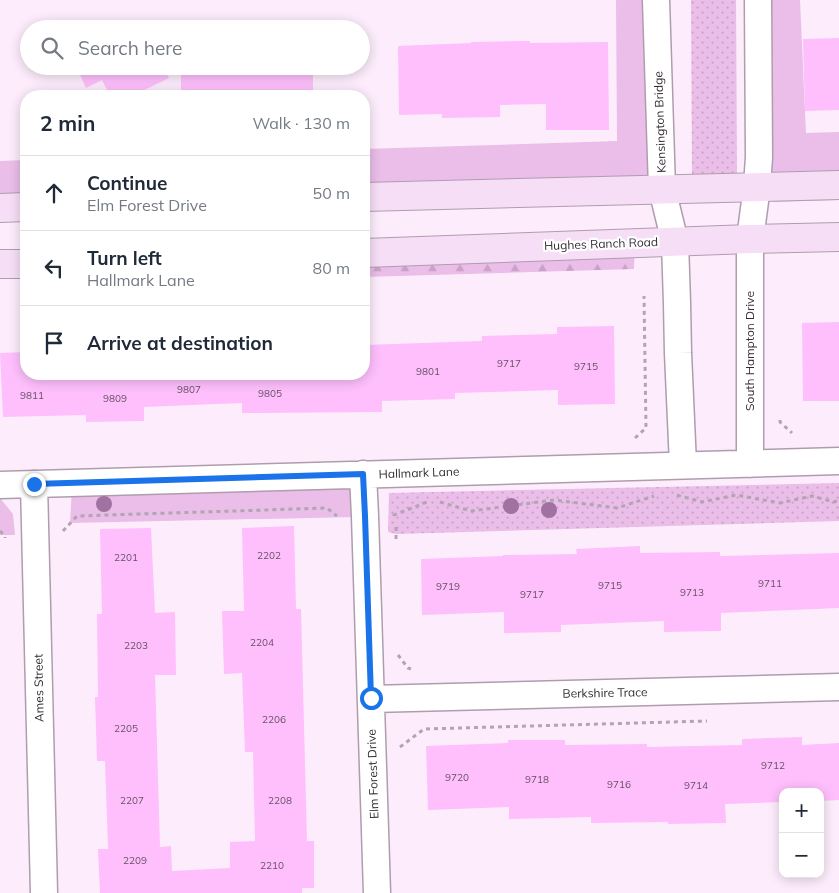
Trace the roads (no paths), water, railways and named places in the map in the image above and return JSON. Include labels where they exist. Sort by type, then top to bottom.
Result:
[{"type":"street","name":"Kensington Bridge","points":[[656,0],[662,189],[674,242]]},
{"type":"street","points":[[750,239],[759,158],[758,0]]},
{"type":"street","points":[[370,197],[839,185]]},
{"type":"street","points":[[0,208],[20,207]]},
{"type":"street","name":"Hughes Ranch Road","points":[[370,253],[839,237]]},
{"type":"street","name":"South Hampton Drive","points":[[750,239],[750,464]]},
{"type":"street","points":[[674,242],[678,303],[678,353],[683,465]]},
{"type":"street","points":[[0,264],[20,264]]},
{"type":"street","name":"Hallmark Lane","points":[[0,484],[839,461]]},
{"type":"street","name":"Elm Forest Drive","points":[[363,474],[377,893]]},
{"type":"street","name":"Ames Street","points":[[34,484],[44,893]]},
{"type":"street","name":"Berkshire Trace","points":[[371,698],[839,687]]}]
